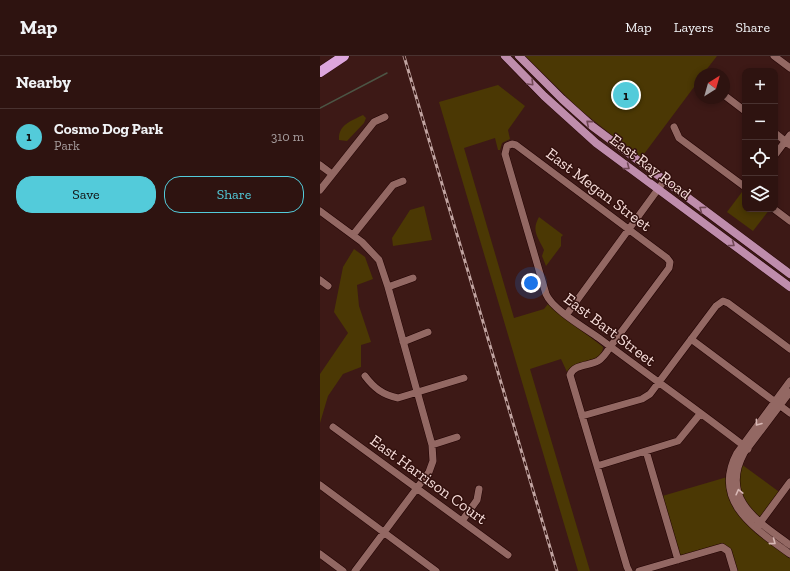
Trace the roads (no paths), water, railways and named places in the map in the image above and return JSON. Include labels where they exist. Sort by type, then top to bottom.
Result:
[{"type":"highway","points":[[320,72],[344,56]]},
{"type":"main road","name":"East Ray Road","points":[[505,56],[544,96],[586,134],[658,190],[790,287]]},
{"type":"main road","name":"East Ray Road","points":[[519,56],[581,117],[664,181],[790,274]]},
{"type":"street","points":[[774,56],[790,68]]},
{"type":"street","points":[[730,100],[742,109]]},
{"type":"street","points":[[320,190],[374,122],[385,117]]},
{"type":"street","points":[[674,127],[679,138],[742,185]]},
{"type":"street","points":[[778,135],[788,140],[778,152]]},
{"type":"street","name":"East Megan Street","points":[[508,145],[516,145],[668,258],[670,264],[610,347]]},
{"type":"street","name":"East Bart Street","points":[[508,145],[504,153],[546,294],[552,303],[745,447]]},
{"type":"street","points":[[320,165],[332,174]]},
{"type":"street","points":[[353,235],[393,185],[403,181]]},
{"type":"street","points":[[567,314],[630,230],[664,181]]},
{"type":"street","points":[[320,211],[353,235],[371,250],[379,260],[418,393],[432,445],[434,461],[429,472],[416,487],[355,571]]},
{"type":"street","points":[[778,212],[790,221]]},
{"type":"street","points":[[388,287],[414,278]]},
{"type":"street","points":[[320,280],[328,286]]},
{"type":"street","points":[[582,416],[645,398],[650,394],[716,306],[723,301],[729,303],[790,349]]},
{"type":"street","points":[[403,342],[428,332]]},
{"type":"street","points":[[692,339],[790,413]]},
{"type":"street","points":[[610,347],[599,360],[575,369],[571,373],[582,416],[629,571]]},
{"type":"street","points":[[365,376],[372,385],[388,396],[398,398],[464,378]]},
{"type":"street","points":[[778,404],[790,381]]},
{"type":"street","points":[[790,392],[778,404],[732,464],[731,491],[741,515],[790,554]]},
{"type":"street","points":[[597,466],[679,440],[700,414]]},
{"type":"street","name":"East Harrison Court","points":[[332,427],[508,555]]},
{"type":"street","points":[[432,445],[457,437]]},
{"type":"street","points":[[646,451],[678,560]]},
{"type":"street","points":[[757,527],[790,482]]},
{"type":"street","points":[[320,485],[436,571]]},
{"type":"street","points":[[462,521],[477,500],[479,489]]},
{"type":"street","points":[[757,527],[790,545]]},
{"type":"street","points":[[640,571],[720,547],[725,548],[728,551],[734,571]]},
{"type":"street","points":[[320,554],[343,571]]},
{"type":"waterway","points":[[320,108],[387,73]]},
{"type":"railway","points":[[404,56],[557,571]]},
{"type":"place","name":"Cosmo Dog Park","points":[[626,95]]}]
